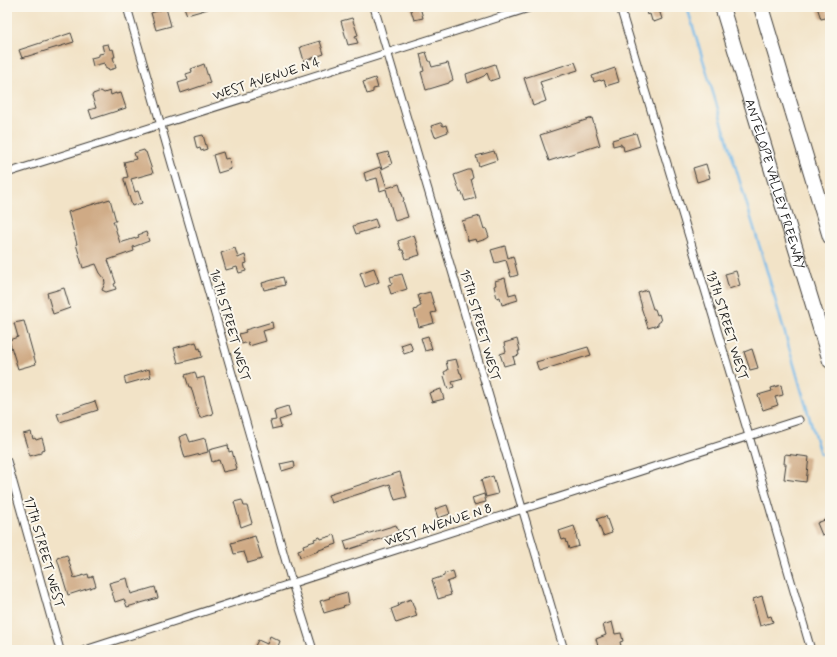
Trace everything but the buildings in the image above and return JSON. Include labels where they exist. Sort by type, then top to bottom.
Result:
[{"type":"highway","name":"ANTELOPE VALLEY FREEWAY","points":[[722,7],[830,361]]},
{"type":"highway","points":[[761,7],[830,237]]},
{"type":"street","name":"16TH STREET WEST","points":[[127,7],[292,583],[313,650]]},
{"type":"street","name":"15TH STREET WEST","points":[[374,7],[564,650]]},
{"type":"street","name":"WEST AVENUE N 4","points":[[7,173],[532,7]]},
{"type":"street","name":"13TH STREET WEST","points":[[620,7],[749,436],[811,650]]},
{"type":"street","name":"WEST AVENUE N 8","points":[[85,650],[799,420]]},
{"type":"street","name":"17TH STREET WEST","points":[[7,461],[60,650]]},
{"type":"waterway","points":[[687,7],[761,251],[820,454]]}]
